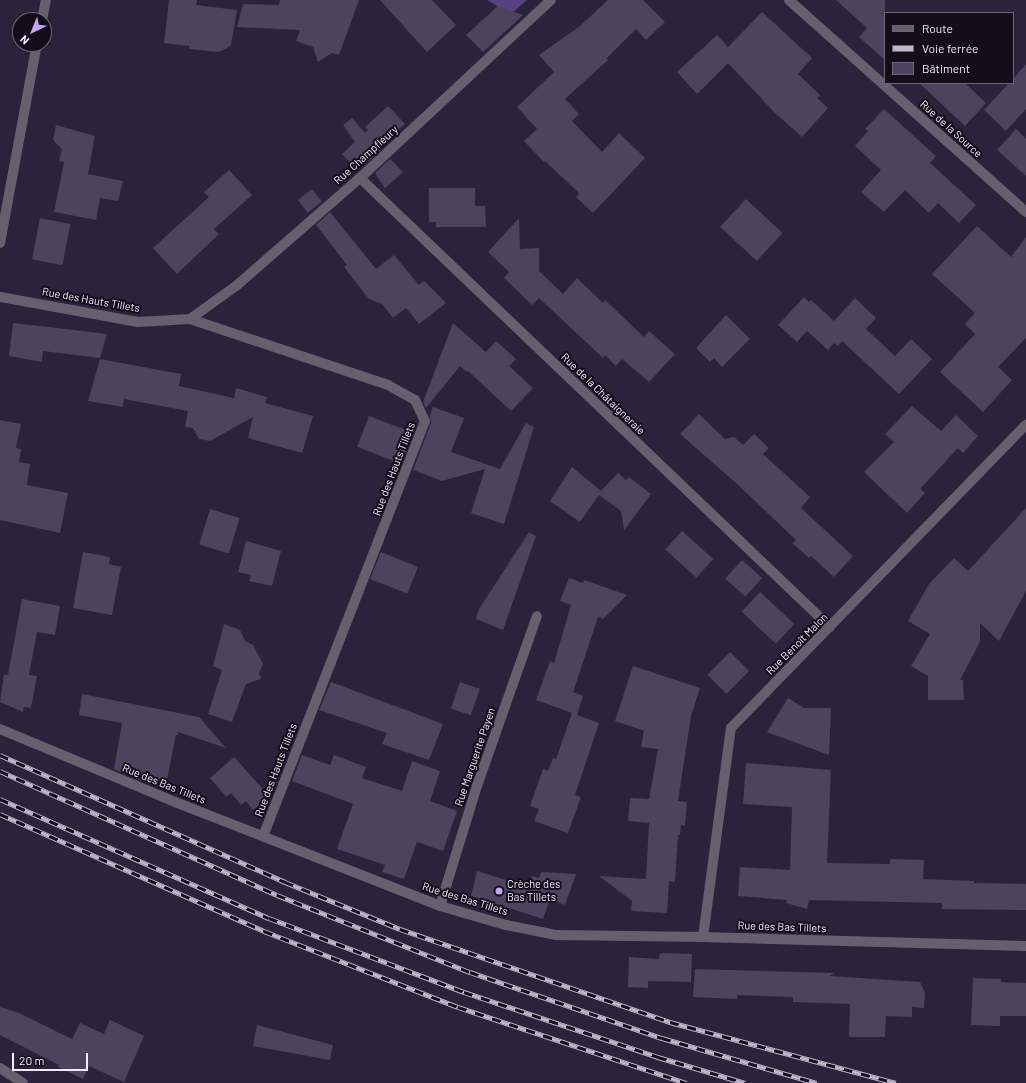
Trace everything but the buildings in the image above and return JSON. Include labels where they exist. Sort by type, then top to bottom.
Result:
[{"type":"street","points":[[44,12],[46,0]]},
{"type":"street","name":"Rue Champfleury","points":[[190,319],[236,286],[360,178],[551,0]]},
{"type":"street","name":"Rue de la Source","points":[[789,0],[1026,212]]},
{"type":"street","points":[[0,243],[36,52]]},
{"type":"street","name":"Rue de la Châtaigneraie","points":[[360,178],[830,628]]},
{"type":"street","name":"Rue des Hauts Tillets","points":[[0,297],[138,322],[190,319],[388,385],[415,400],[425,421],[263,837]]},
{"type":"street","name":"Rue Benoît Malon","points":[[704,937],[731,728],[1026,425]]},
{"type":"street","name":"Rue Marguerite Payen","points":[[440,906],[477,786],[537,616]]},
{"type":"street","name":"Rue des Bas Tillets","points":[[0,729],[263,837],[440,906],[506,925],[556,935],[704,937],[1026,946]]},
{"type":"street","points":[[0,1068],[23,1083]]},
{"type":"shaded area","points":[[487,0],[527,0],[511,14]]},
{"type":"railway","points":[[0,755],[285,882],[400,929],[670,1022],[896,1083]]},
{"type":"railway","points":[[0,771],[277,895],[470,972],[662,1038],[817,1083]]},
{"type":"railway","points":[[0,799],[269,918],[464,992],[658,1057],[745,1083]]},
{"type":"railway","points":[[0,814],[264,931],[458,1007],[687,1083]]},
{"type":"place","name":"Crèche des Bas Tillets","points":[[499,891]]}]
